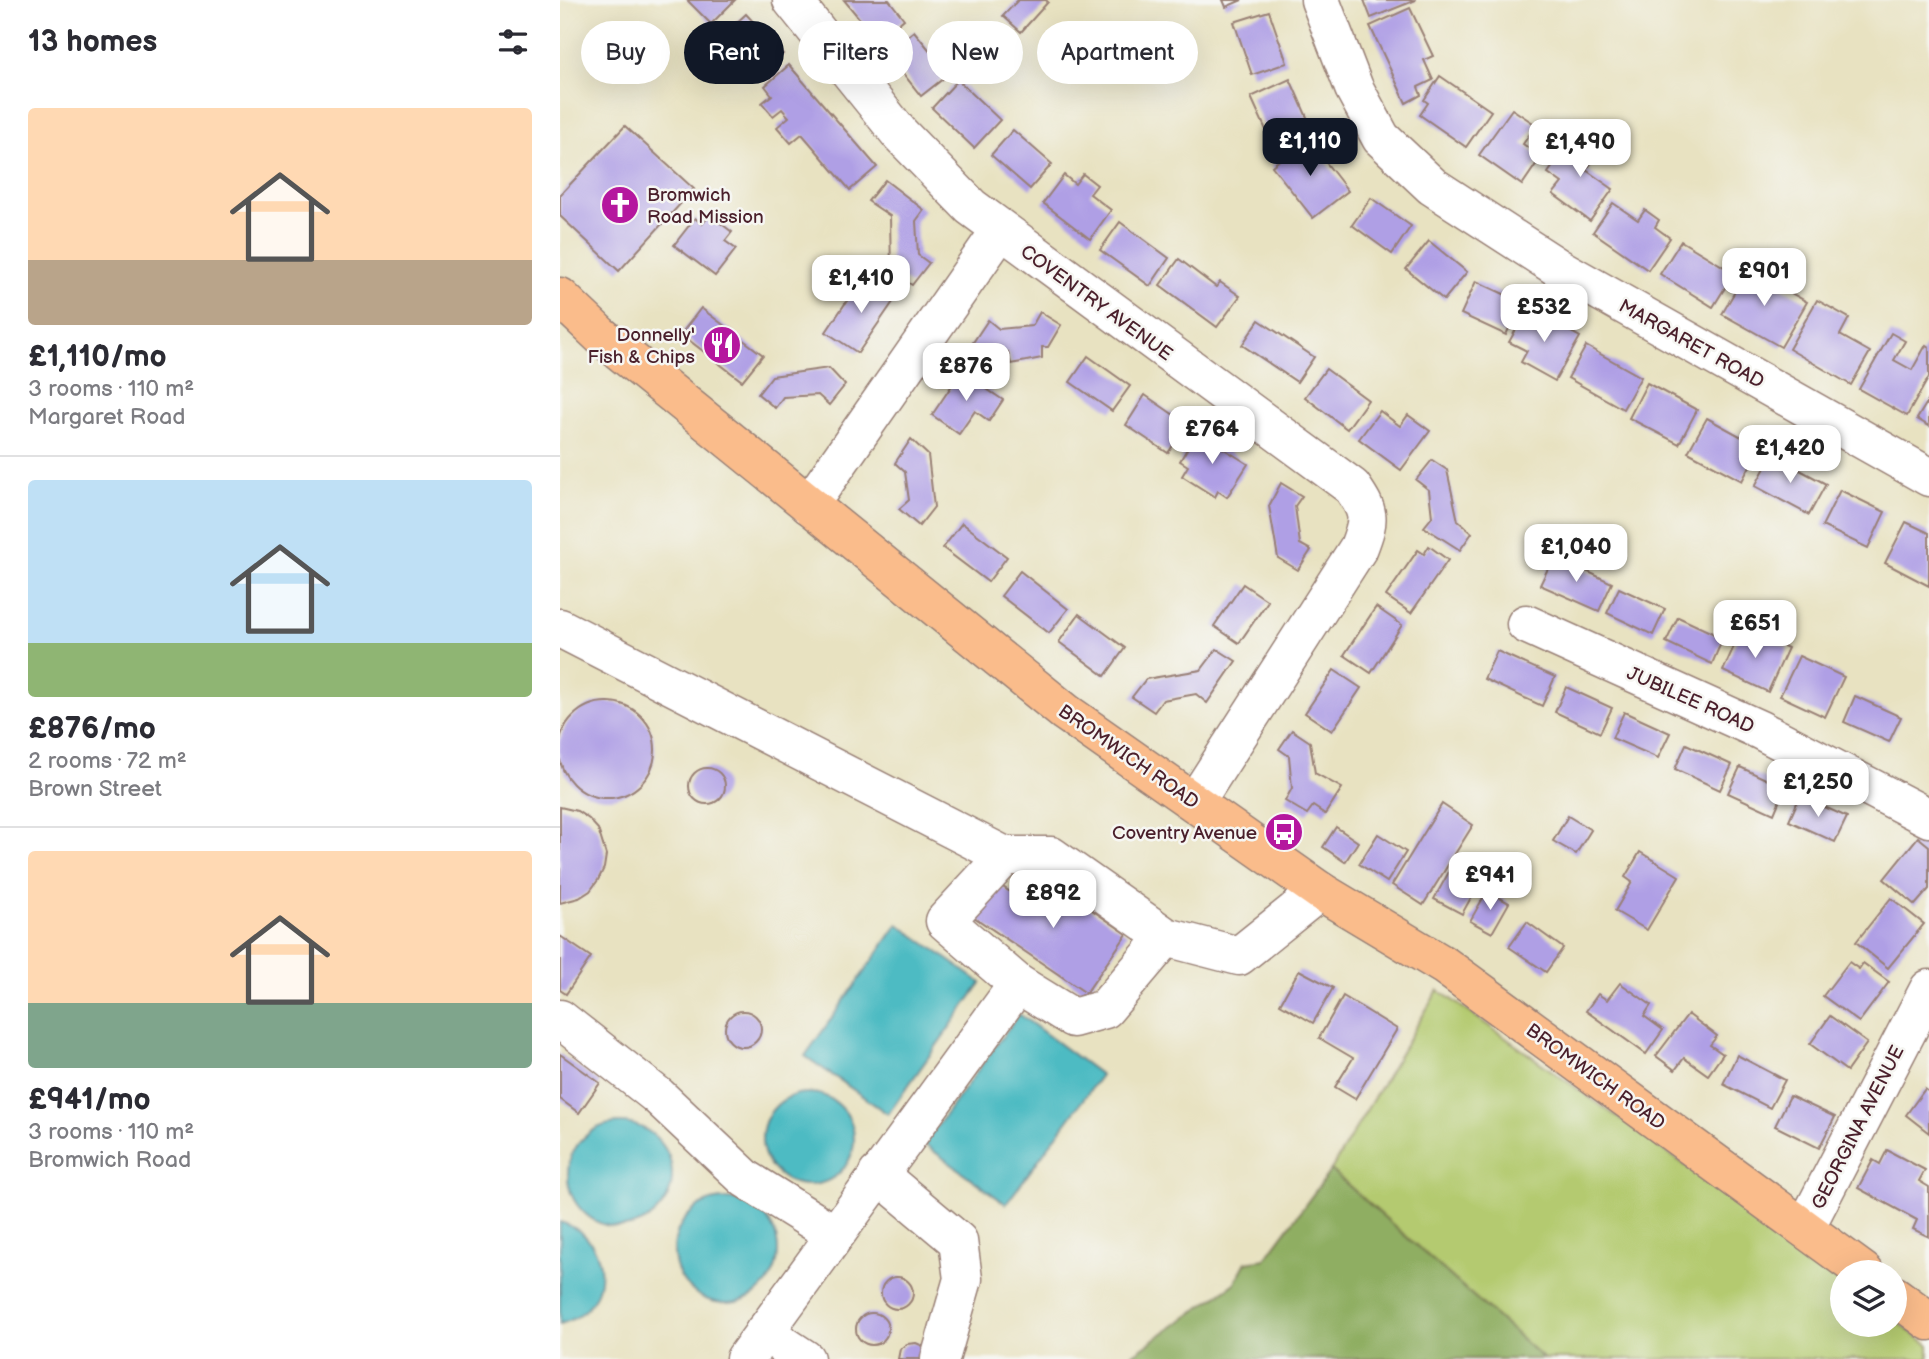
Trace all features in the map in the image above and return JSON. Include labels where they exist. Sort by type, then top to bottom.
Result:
[{"type":"main road","name":"BROMWICH ROAD","points":[[560,297],[600,335],[1065,712],[1320,891],[1445,966],[1848,1260]]},
{"type":"main road","points":[[1907,1305],[1929,1321]]},
{"type":"street","name":"COVENTRY AVENUE","points":[[792,0],[900,134],[971,207],[1000,231],[1352,487],[1365,506],[1367,525],[1359,547],[1195,802]]},
{"type":"street","name":"MARGARET ROAD","points":[[1320,0],[1354,88],[1381,138],[1432,186],[1558,267],[1929,477]]},
{"type":"street","points":[[809,505],[1000,231]]},
{"type":"street","name":"JUBILEE ROAD","points":[[1526,624],[1760,730],[1929,818]]},
{"type":"street","points":[[560,628],[1005,856],[1051,856],[1166,937],[1239,956],[1320,891]]},
{"type":"street","points":[[1005,856],[945,921],[1018,984],[1073,1018],[1105,1009],[1166,937]]},
{"type":"street","points":[[805,1359],[754,1345],[1018,984]]},
{"type":"street","name":"GEORGINA AVENUE","points":[[1805,1228],[1929,989]]},
{"type":"street","points":[[560,1019],[658,1096],[746,1178],[834,1234]]},
{"type":"street","points":[[878,1174],[958,1241],[963,1279],[940,1359]]},
{"type":"green space","points":[[1438,990],[1689,1168],[1830,1272],[1830,1337],[1907,1337],[1907,1329],[1929,1345],[1929,1359],[1544,1359],[1331,1170]]},
{"type":"green space","points":[[1331,1170],[1544,1359],[1126,1359],[1234,1284],[1246,1262],[1265,1259]]},
{"type":"water","points":[[898,924],[981,983],[888,1114],[805,1056]]},
{"type":"water","points":[[1019,1014],[1101,1075],[1006,1204],[924,1144]]},
{"type":"water","points":[[808,1093],[825,1097],[840,1107],[850,1122],[854,1139],[850,1156],[840,1171],[825,1181],[808,1185],[791,1181],[776,1171],[766,1156],[762,1139],[766,1122],[776,1107],[791,1097]]},
{"type":"water","points":[[620,1123],[640,1127],[657,1138],[668,1155],[672,1175],[668,1195],[657,1212],[640,1223],[620,1227],[600,1223],[583,1212],[572,1195],[568,1175],[572,1155],[583,1138],[600,1127]]},
{"type":"water","points":[[726,1199],[746,1203],[763,1214],[774,1231],[778,1251],[774,1271],[763,1288],[746,1299],[726,1303],[706,1299],[689,1288],[678,1271],[674,1251],[678,1231],[689,1214],[706,1203]]},
{"type":"water","points":[[560,1222],[578,1230],[590,1242],[598,1257],[600,1273],[598,1290],[590,1304],[578,1316],[560,1324]]},
{"type":"building","points":[[687,0],[735,0],[714,21],[708,21]]},
{"type":"building","points":[[844,0],[889,0],[904,19],[902,21],[861,21]]},
{"type":"building","points":[[1018,0],[1048,2],[1023,30],[1023,21],[1009,21],[1003,16]]},
{"type":"building","points":[[1223,0],[1242,0],[1226,7]]},
{"type":"building","points":[[1364,0],[1416,0],[1371,18]]},
{"type":"building","points":[[1410,8],[1433,56],[1424,60],[1433,80],[1418,87],[1421,95],[1406,103],[1370,26]]},
{"type":"building","points":[[1269,11],[1287,63],[1252,75],[1234,22]]},
{"type":"building","points":[[746,14],[752,21],[738,21]]},
{"type":"building","points":[[913,32],[927,47],[927,84],[936,84],[921,96],[912,84]]},
{"type":"building","points":[[789,65],[798,75],[798,84],[805,84],[877,167],[850,190],[802,134],[791,143],[777,127],[789,117],[782,109],[773,116],[762,103],[772,95],[765,86],[767,84],[784,84],[784,69]]},
{"type":"building","points":[[1440,76],[1491,111],[1466,147],[1420,115],[1428,103],[1424,100]]},
{"type":"building","points":[[1290,79],[1310,124],[1271,141],[1251,97]]},
{"type":"building","points":[[954,84],[962,84],[1000,120],[974,148],[932,108]]},
{"type":"building","points":[[1512,109],[1536,125],[1523,144],[1541,157],[1522,185],[1479,155]]},
{"type":"building","name":"Bromwich Road Mission","points":[[625,126],[694,189],[619,271],[560,216],[560,195]]},
{"type":"building","points":[[1013,130],[1052,164],[1030,189],[991,155]]},
{"type":"building","points":[[1576,134],[1600,152],[1586,170],[1613,189],[1590,221],[1553,194],[1562,183],[1548,173]]},
{"type":"building","points":[[1307,138],[1348,191],[1313,218],[1272,166]]},
{"type":"building","points":[[1083,174],[1097,185],[1090,194],[1111,210],[1090,239],[1043,203],[1064,175],[1075,184]]},
{"type":"building","points":[[885,180],[924,210],[916,221],[918,255],[929,263],[912,285],[891,272],[890,216],[868,201]]},
{"type":"building","points":[[1371,198],[1411,226],[1392,254],[1352,225]]},
{"type":"building","points":[[1613,203],[1638,220],[1645,210],[1659,220],[1655,227],[1670,238],[1648,270],[1593,232]]},
{"type":"building","points":[[710,215],[732,232],[725,241],[736,249],[715,276],[674,245],[695,218],[702,224]]},
{"type":"building","points":[[1120,222],[1169,258],[1150,286],[1100,250]]},
{"type":"building","points":[[1429,241],[1467,272],[1444,300],[1406,269]]},
{"type":"building","points":[[1681,241],[1734,273],[1713,307],[1660,274]]},
{"type":"building","points":[[1179,259],[1216,287],[1220,282],[1240,296],[1217,327],[1160,285]]},
{"type":"building","points":[[1748,269],[1807,302],[1781,347],[1722,314]]},
{"type":"building","points":[[863,277],[895,299],[858,353],[826,332]]},
{"type":"building","points":[[1476,281],[1521,302],[1506,335],[1461,314]]},
{"type":"building","points":[[1817,300],[1849,318],[1840,335],[1870,352],[1851,385],[1789,349]]},
{"type":"building","name":"Donnelly' Fish & Chips","points":[[701,308],[763,355],[742,381],[681,334]]},
{"type":"building","points":[[1528,308],[1580,337],[1555,381],[1521,362],[1527,351],[1509,342]]},
{"type":"building","points":[[1040,312],[1061,325],[1048,347],[1042,347],[1042,358],[1011,364],[1008,352],[994,356],[986,369],[964,356],[988,320],[999,329],[1032,326]]},
{"type":"building","points":[[1259,320],[1314,357],[1297,382],[1242,345]]},
{"type":"building","points":[[1891,333],[1905,341],[1894,360],[1912,370],[1926,345],[1929,347],[1929,377],[1907,416],[1859,389]]},
{"type":"building","points":[[1586,346],[1641,377],[1623,409],[1568,378]]},
{"type":"building","points":[[1088,356],[1130,386],[1112,411],[1070,382]]},
{"type":"building","points":[[829,368],[845,385],[829,405],[818,395],[783,397],[775,408],[758,394],[772,376]]},
{"type":"building","points":[[1326,369],[1368,400],[1347,429],[1305,397]]},
{"type":"building","points":[[961,372],[1003,400],[989,421],[975,411],[959,434],[932,415]]},
{"type":"building","points":[[1647,383],[1697,410],[1679,444],[1629,418]]},
{"type":"building","points":[[1145,395],[1187,424],[1168,453],[1126,425]]},
{"type":"building","points":[[1929,399],[1929,426],[1917,419]]},
{"type":"building","points":[[1380,411],[1400,426],[1408,415],[1430,431],[1401,470],[1359,439]]},
{"type":"building","points":[[1707,418],[1760,447],[1742,481],[1688,452]]},
{"type":"building","points":[[1197,432],[1248,464],[1227,497],[1218,491],[1215,497],[1182,476],[1188,466],[1180,461]]},
{"type":"building","points":[[911,439],[928,455],[934,507],[919,526],[899,509],[909,500],[905,472],[895,463]]},
{"type":"building","points":[[1772,455],[1826,484],[1809,515],[1755,486]]},
{"type":"building","points":[[1432,460],[1447,470],[1458,521],[1472,533],[1460,550],[1424,527],[1432,517],[1429,490],[1416,480]]},
{"type":"building","points":[[1281,483],[1302,496],[1295,506],[1300,544],[1311,550],[1298,570],[1278,558],[1269,506]]},
{"type":"building","points":[[1840,490],[1885,512],[1868,548],[1822,526]]},
{"type":"building","points":[[1906,522],[1929,533],[1929,586],[1885,563]]},
{"type":"building","points":[[962,523],[1007,557],[988,582],[943,548]]},
{"type":"building","points":[[1429,546],[1448,560],[1411,613],[1386,596],[1418,550],[1424,554]]},
{"type":"building","points":[[1554,556],[1612,583],[1599,611],[1540,585]]},
{"type":"building","points":[[1020,571],[1068,609],[1049,633],[1001,596]]},
{"type":"building","points":[[1243,584],[1268,601],[1239,643],[1214,626]]},
{"type":"building","points":[[1619,588],[1665,609],[1653,635],[1607,613]]},
{"type":"building","points":[[1376,607],[1402,625],[1371,673],[1344,655]]},
{"type":"building","points":[[1079,614],[1125,648],[1105,676],[1059,642]]},
{"type":"building","points":[[1678,617],[1723,638],[1712,664],[1666,642]]},
{"type":"building","points":[[1742,628],[1788,648],[1768,692],[1723,671]]},
{"type":"building","points":[[1217,649],[1236,661],[1207,703],[1196,694],[1163,700],[1154,712],[1132,697],[1146,679],[1201,670]]},
{"type":"building","points":[[1497,651],[1555,677],[1542,706],[1484,679]]},
{"type":"building","points":[[1799,656],[1844,677],[1825,717],[1780,696]]},
{"type":"building","points":[[1334,670],[1361,688],[1332,731],[1305,713]]},
{"type":"building","points":[[1566,687],[1612,708],[1600,733],[1555,712]]},
{"type":"building","points":[[1855,696],[1901,717],[1889,742],[1844,722]]},
{"type":"building","points":[[598,703],[616,703],[634,710],[647,723],[654,741],[654,759],[647,777],[634,790],[616,797],[598,797],[580,790],[567,777],[560,759],[560,741],[567,723],[580,710]]},
{"type":"building","points":[[1624,712],[1670,733],[1658,758],[1612,738]]},
{"type":"building","points":[[1292,730],[1310,742],[1315,773],[1342,788],[1325,814],[1313,806],[1307,814],[1285,801],[1292,788],[1289,756],[1279,749]]},
{"type":"building","points":[[1686,744],[1732,765],[1720,790],[1675,769]]},
{"type":"building","points":[[1740,767],[1785,788],[1774,814],[1728,793]]},
{"type":"building","points":[[707,768],[720,773],[725,786],[720,799],[707,804],[694,799],[689,786],[694,773]]},
{"type":"building","points":[[1800,796],[1847,817],[1835,842],[1789,821]]},
{"type":"building","points":[[1442,804],[1473,825],[1423,905],[1392,885]]},
{"type":"building","points":[[560,807],[577,811],[589,819],[598,829],[606,855],[604,868],[590,891],[579,898],[560,903]]},
{"type":"building","points":[[1568,816],[1591,830],[1576,854],[1553,841]]},
{"type":"building","points":[[1336,827],[1358,842],[1345,862],[1323,847]]},
{"type":"building","points":[[1378,834],[1406,852],[1387,882],[1359,864]]},
{"type":"building","points":[[1918,837],[1929,846],[1929,889],[1915,905],[1884,879]]},
{"type":"building","points":[[1640,852],[1679,876],[1647,930],[1615,911],[1632,882],[1625,877]]},
{"type":"building","points":[[1450,870],[1478,885],[1462,914],[1434,899]]},
{"type":"building","points":[[1039,874],[1127,934],[1086,993],[971,915],[994,881],[1022,900]]},
{"type":"building","points":[[1487,891],[1509,903],[1492,933],[1470,921]]},
{"type":"building","points":[[1891,898],[1924,924],[1888,968],[1856,942]]},
{"type":"building","points":[[1527,922],[1563,948],[1546,972],[1509,947]]},
{"type":"building","points":[[560,936],[591,957],[566,994],[560,990]]},
{"type":"building","points":[[1849,962],[1859,969],[1863,963],[1889,982],[1859,1022],[1823,996]]},
{"type":"building","points":[[1299,970],[1333,988],[1313,1023],[1280,1004]]},
{"type":"building","points":[[1620,983],[1651,1005],[1644,1016],[1663,1030],[1646,1054],[1586,1011],[1598,994],[1607,1000]]},
{"type":"building","points":[[1343,996],[1397,1029],[1355,1099],[1335,1087],[1353,1058],[1319,1038]]},
{"type":"building","points":[[743,1011],[756,1016],[761,1029],[756,1042],[743,1047],[730,1042],[725,1029],[730,1016]]},
{"type":"building","points":[[1688,1014],[1717,1036],[1710,1045],[1723,1054],[1708,1075],[1684,1058],[1675,1070],[1656,1056]]},
{"type":"building","points":[[1830,1016],[1867,1043],[1847,1071],[1810,1044]]},
{"type":"building","points":[[560,1054],[600,1083],[579,1113],[560,1099]]},
{"type":"building","points":[[1737,1055],[1785,1080],[1770,1108],[1723,1084]]},
{"type":"building","points":[[1925,1089],[1929,1092],[1929,1133],[1906,1115]]},
{"type":"building","points":[[1790,1096],[1835,1117],[1819,1148],[1775,1126]]},
{"type":"building","points":[[1887,1150],[1925,1170],[1919,1181],[1929,1187],[1929,1237],[1913,1229],[1917,1220],[1858,1188],[1873,1160],[1880,1164]]},
{"type":"building","points":[[897,1277],[908,1282],[913,1293],[908,1304],[897,1309],[886,1304],[881,1293],[886,1282]]},
{"type":"building","points":[[872,1313],[883,1318],[888,1329],[883,1340],[872,1345],[861,1340],[856,1329],[861,1318]]},
{"type":"building","points":[[916,1343],[929,1353],[929,1359],[898,1359],[900,1349],[907,1344]]},
{"type":"place","name":"Bromwich Road Mission","points":[[620,205]]},
{"type":"place","name":"Donnelly' Fish & Chips","points":[[722,345]]},
{"type":"place","name":"Coventry Avenue","points":[[1284,832]]}]
